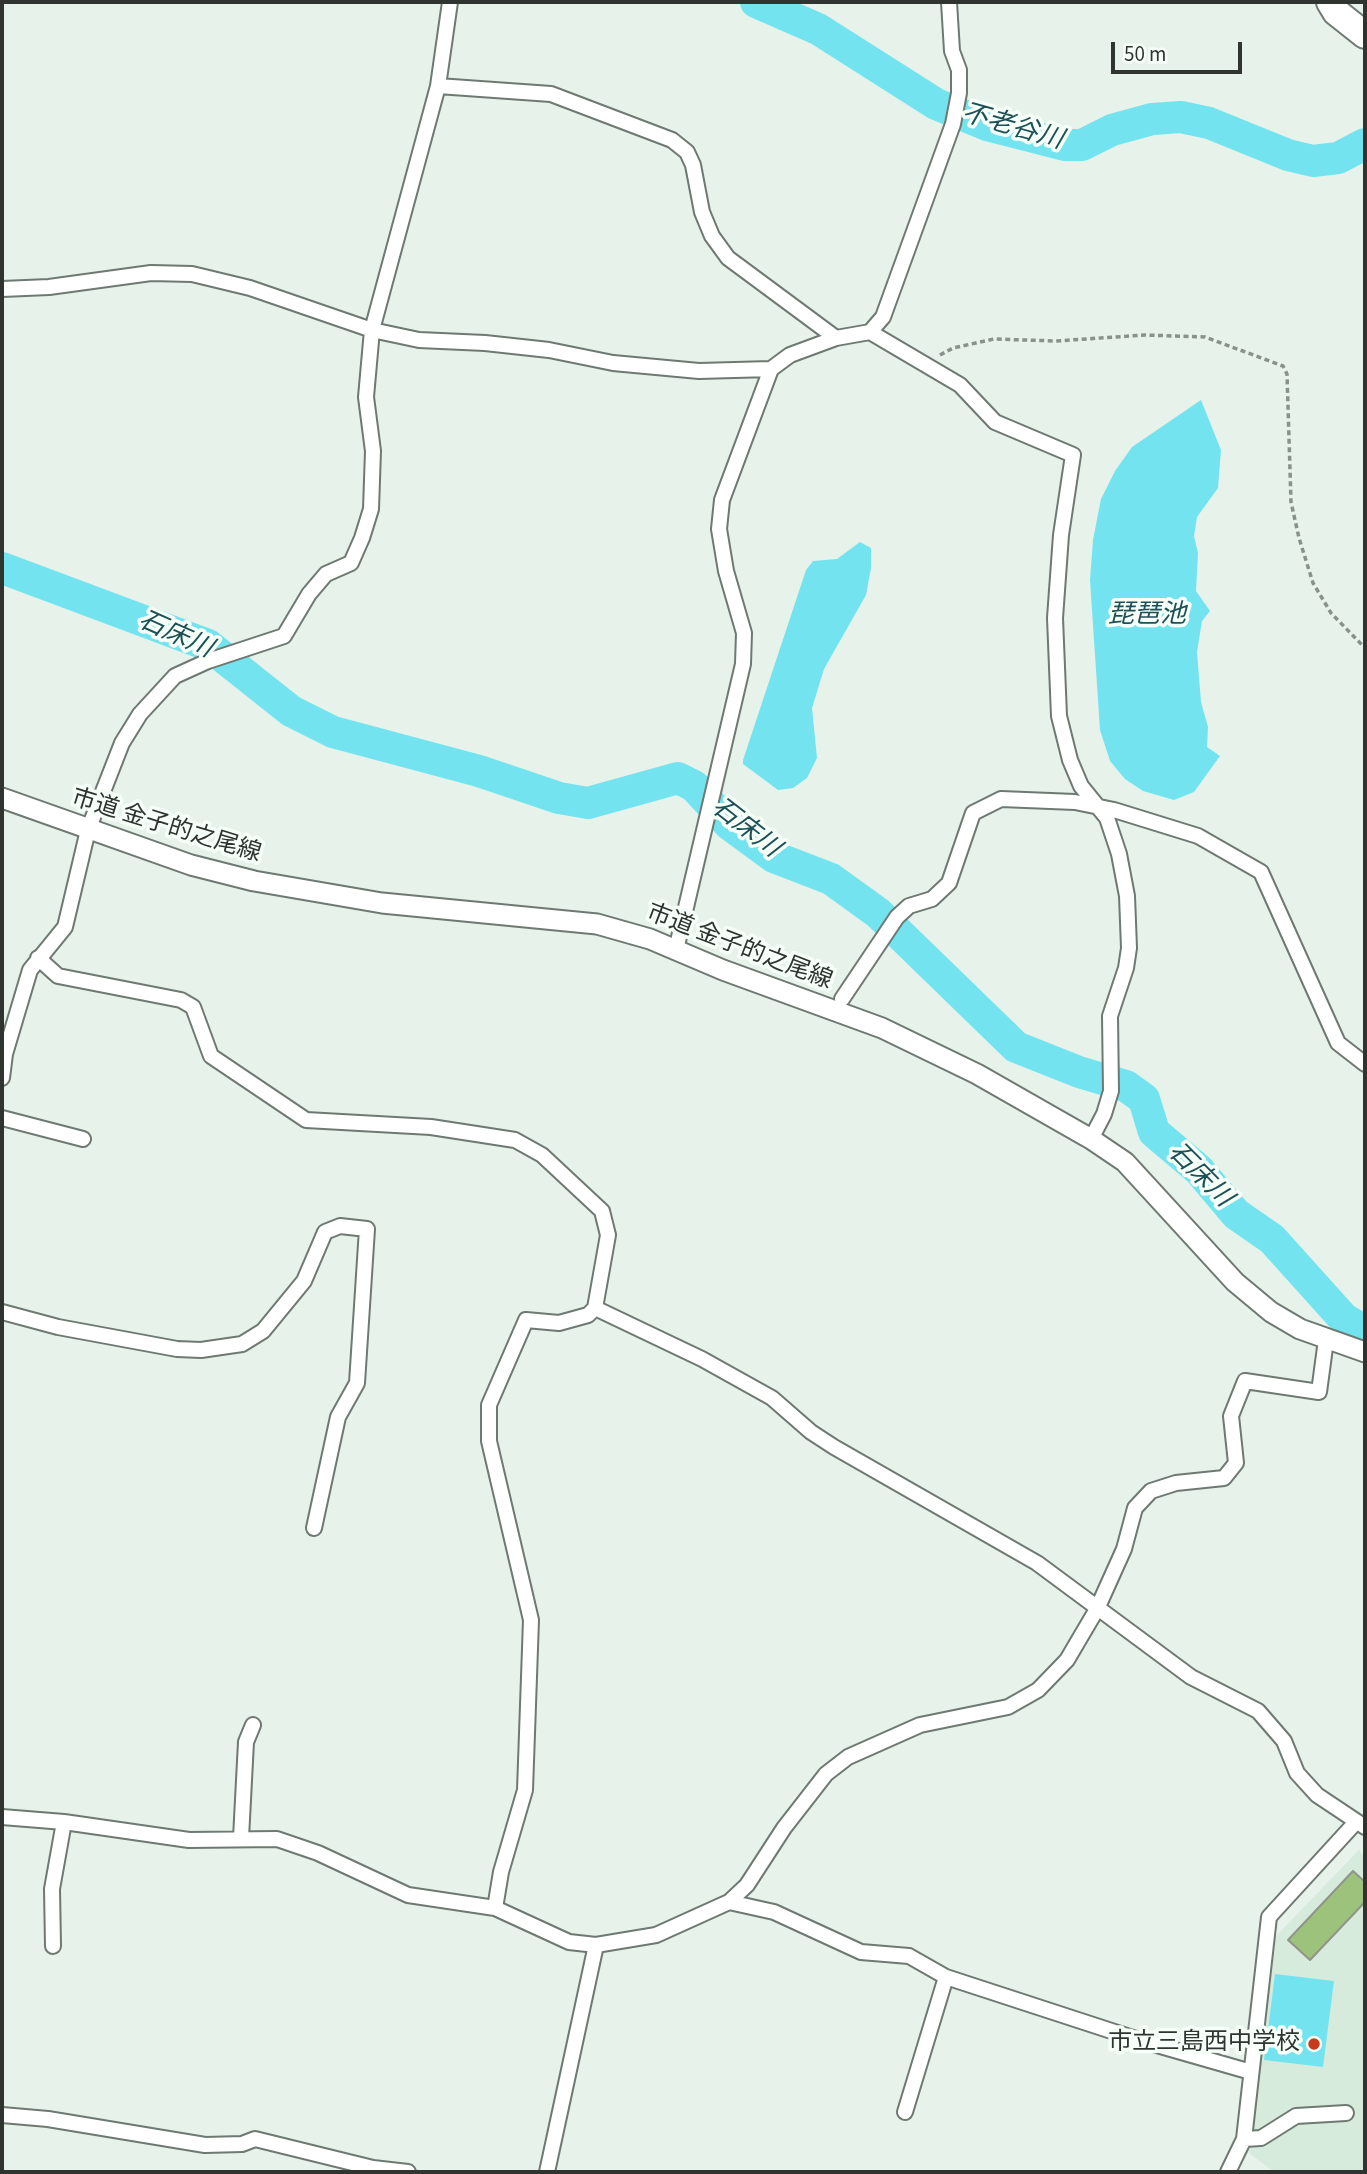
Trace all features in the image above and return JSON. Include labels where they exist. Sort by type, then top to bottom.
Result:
[{"type":"highway","points":[[1329,2],[1350,25],[1365,35]]},
{"type":"street","points":[[870,332],[883,317],[953,124],[959,93],[949,2]]},
{"type":"street","points":[[2,1078],[5,1054],[26,982],[38,958],[65,927],[88,830],[122,743],[140,714],[175,676],[208,661],[284,636],[309,594],[326,574],[351,563],[362,538],[371,509],[373,450],[366,397],[372,331],[438,86],[449,7]]},
{"type":"street","points":[[438,86],[551,94],[672,140],[687,152],[693,165],[702,212],[712,236],[728,258],[836,338]]},
{"type":"street","points":[[2,289],[49,287],[151,273],[191,274],[250,288],[372,331],[419,340],[549,350],[613,363],[699,371],[771,369]]},
{"type":"street","points":[[676,950],[743,664],[744,633],[726,571],[719,529],[722,500],[771,369],[790,355],[836,338],[870,332],[960,384],[995,422],[1073,455],[1060,535],[1055,618],[1059,716],[1077,777],[1107,818],[1127,896],[1129,948],[1126,968],[1110,1016],[1108,1046],[1111,1091],[1104,1114],[1091,1139]]},
{"type":"street","name":"市道 金子的之尾線","points":[[2,798],[191,865],[254,881],[382,903],[597,924],[676,950],[882,1028],[977,1074],[1091,1139],[1125,1162],[1235,1282],[1271,1312],[1326,1340],[1365,1352]]},
{"type":"street","points":[[842,999],[897,917],[909,906],[932,899],[949,883],[973,813],[986,804],[1001,799],[1074,802],[1097,806],[1198,836],[1261,872],[1338,1043],[1365,1064]]},
{"type":"street","points":[[38,958],[58,976],[181,1000],[193,1007],[211,1056],[306,1120],[431,1127],[515,1140],[542,1155],[602,1211],[608,1235],[595,1308],[588,1315],[559,1323],[526,1320],[489,1405],[489,1441],[531,1620],[525,1790],[501,1872],[495,1908]]},
{"type":"street","points":[[2,1118],[83,1139]]},
{"type":"street","points":[[2,1312],[58,1327],[177,1349],[201,1350],[242,1345],[263,1331],[304,1281],[325,1232],[340,1226],[367,1229],[357,1382],[338,1416],[314,1528]]},
{"type":"street","points":[[595,1308],[702,1359],[772,1398],[834,1447],[1037,1563],[1191,1677],[1258,1711],[1284,1741],[1297,1773],[1317,1795],[1361,1824],[1269,1917],[1244,2139],[1228,2172]]},
{"type":"street","points":[[2,1817],[64,1822],[189,1840],[277,1839],[298,1844],[408,1895],[495,1908],[557,1939],[596,1945],[656,1935],[729,1902],[747,1885],[784,1828],[826,1774],[848,1757],[920,1725],[1008,1707],[1038,1690],[1067,1660],[1097,1609],[1124,1549],[1135,1508],[1152,1492],[1176,1483],[1224,1478],[1236,1463],[1231,1416],[1245,1381],[1319,1392],[1326,1340]]},
{"type":"street","points":[[241,1838],[246,1742],[253,1725]]},
{"type":"street","points":[[53,1946],[52,1889],[64,1822]]},
{"type":"street","points":[[729,1902],[774,1912],[861,1952],[909,1956],[946,1977],[1136,2039],[1251,2072]]},
{"type":"street","points":[[547,2172],[596,1945]]},
{"type":"street","points":[[905,2112],[946,1977]]},
{"type":"street","points":[[1244,2139],[1261,2138],[1296,2116],[1346,2113]]},
{"type":"street","points":[[2,2115],[48,2119],[205,2145],[242,2144],[255,2139],[373,2168],[408,2172]]},
{"type":"path","points":[[926,363],[953,348],[994,339],[1056,341],[1145,335],[1205,337],[1283,366],[1287,374],[1291,502],[1299,538],[1313,583],[1331,613],[1365,648]]},
{"type":"shaded area","name":"市立三島西中学校","points":[[1359,1850],[1365,1857],[1365,2172],[1274,2172],[1249,2153],[1276,1936]]},
{"type":"water","name":"琵琶池","points":[[1201,400],[1221,450],[1218,488],[1197,517],[1194,536],[1198,553],[1196,591],[1210,611],[1202,621],[1197,652],[1201,702],[1208,727],[1207,747],[1220,756],[1194,792],[1174,800],[1143,791],[1125,779],[1110,761],[1100,730],[1090,580],[1093,540],[1101,499],[1115,471],[1132,447]]},
{"type":"water","points":[[860,542],[871,548],[871,568],[866,595],[824,669],[812,708],[817,758],[807,778],[793,788],[778,790],[743,764],[743,760],[806,570],[813,561],[837,559]]},
{"type":"water","points":[[1275,1974],[1334,1981],[1323,2067],[1264,2060]]},
{"type":"building","points":[[1353,1871],[1365,1882],[1365,1902],[1310,1960],[1288,1940]]},
{"type":"waterway","name":"不老谷川","points":[[756,2],[818,29],[936,104],[987,125],[1065,145],[1082,145],[1112,130],[1152,119],[1181,117],[1209,123],[1288,155],[1313,161],[1338,158],[1365,144]]},
{"type":"waterway","name":"石床川","points":[[2,568],[208,645],[291,711],[333,732],[479,771],[559,798],[588,803],[678,778],[694,786],[729,824],[774,857],[831,879],[878,913],[1016,1047],[1079,1072],[1126,1086],[1144,1099],[1154,1132],[1199,1170],[1236,1214],[1272,1239],[1344,1319],[1365,1331]]},
{"type":"place","name":"市立三島西中学校","points":[[1314,2044]]}]
